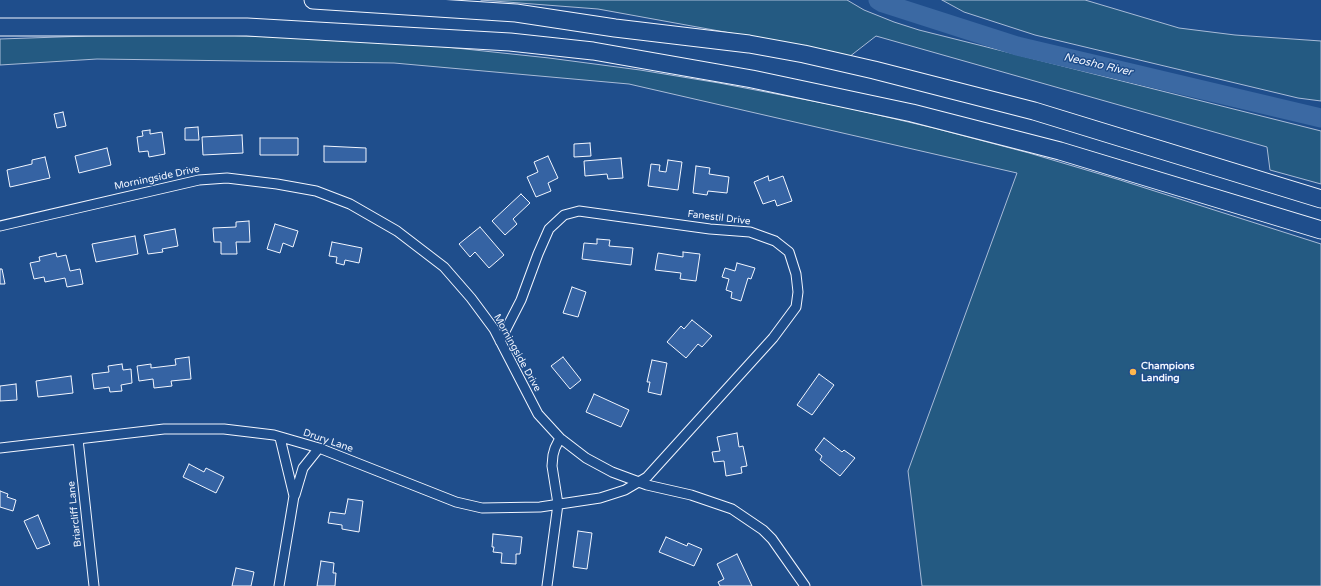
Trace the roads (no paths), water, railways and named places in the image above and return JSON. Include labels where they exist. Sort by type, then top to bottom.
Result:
[{"type":"highway","points":[[313,0],[516,13],[615,28],[748,44],[804,54],[1034,111],[1321,198]]},
{"type":"highway","points":[[0,27],[247,28],[510,42],[593,51],[752,79],[912,113],[1060,152],[1321,230]]},
{"type":"street","name":"Morningside Drive","points":[[0,226],[199,180],[227,178],[277,184],[316,191],[350,204],[397,231],[444,267],[471,298],[494,329],[538,414],[560,438],[586,458],[612,472],[639,482],[691,495],[732,509],[763,530],[772,539],[805,586]]},
{"type":"street","name":"Fanestil Drive","points":[[500,341],[522,300],[538,254],[549,229],[564,215],[579,211],[710,229],[750,232],[775,241],[789,252],[796,274],[798,292],[796,307],[773,338],[647,477],[639,482]]},
{"type":"street","name":"Drury Lane","points":[[0,448],[164,429],[224,429],[274,435],[280,438],[319,448],[456,502],[482,508],[540,507],[600,498],[624,490],[639,482]]},
{"type":"street","points":[[280,438],[294,496]]},
{"type":"street","points":[[547,586],[558,504],[552,466],[555,448],[560,438]]},
{"type":"street","name":"Briarcliff Lane","points":[[78,439],[94,586]]},
{"type":"street","points":[[279,586],[294,496],[303,468],[319,448]]},
{"type":"waterway","name":"Neosho River","points":[[878,0],[883,3],[1017,46],[1321,118]]},
{"type":"place","name":"Champions Landing","points":[[1133,372]]}]
